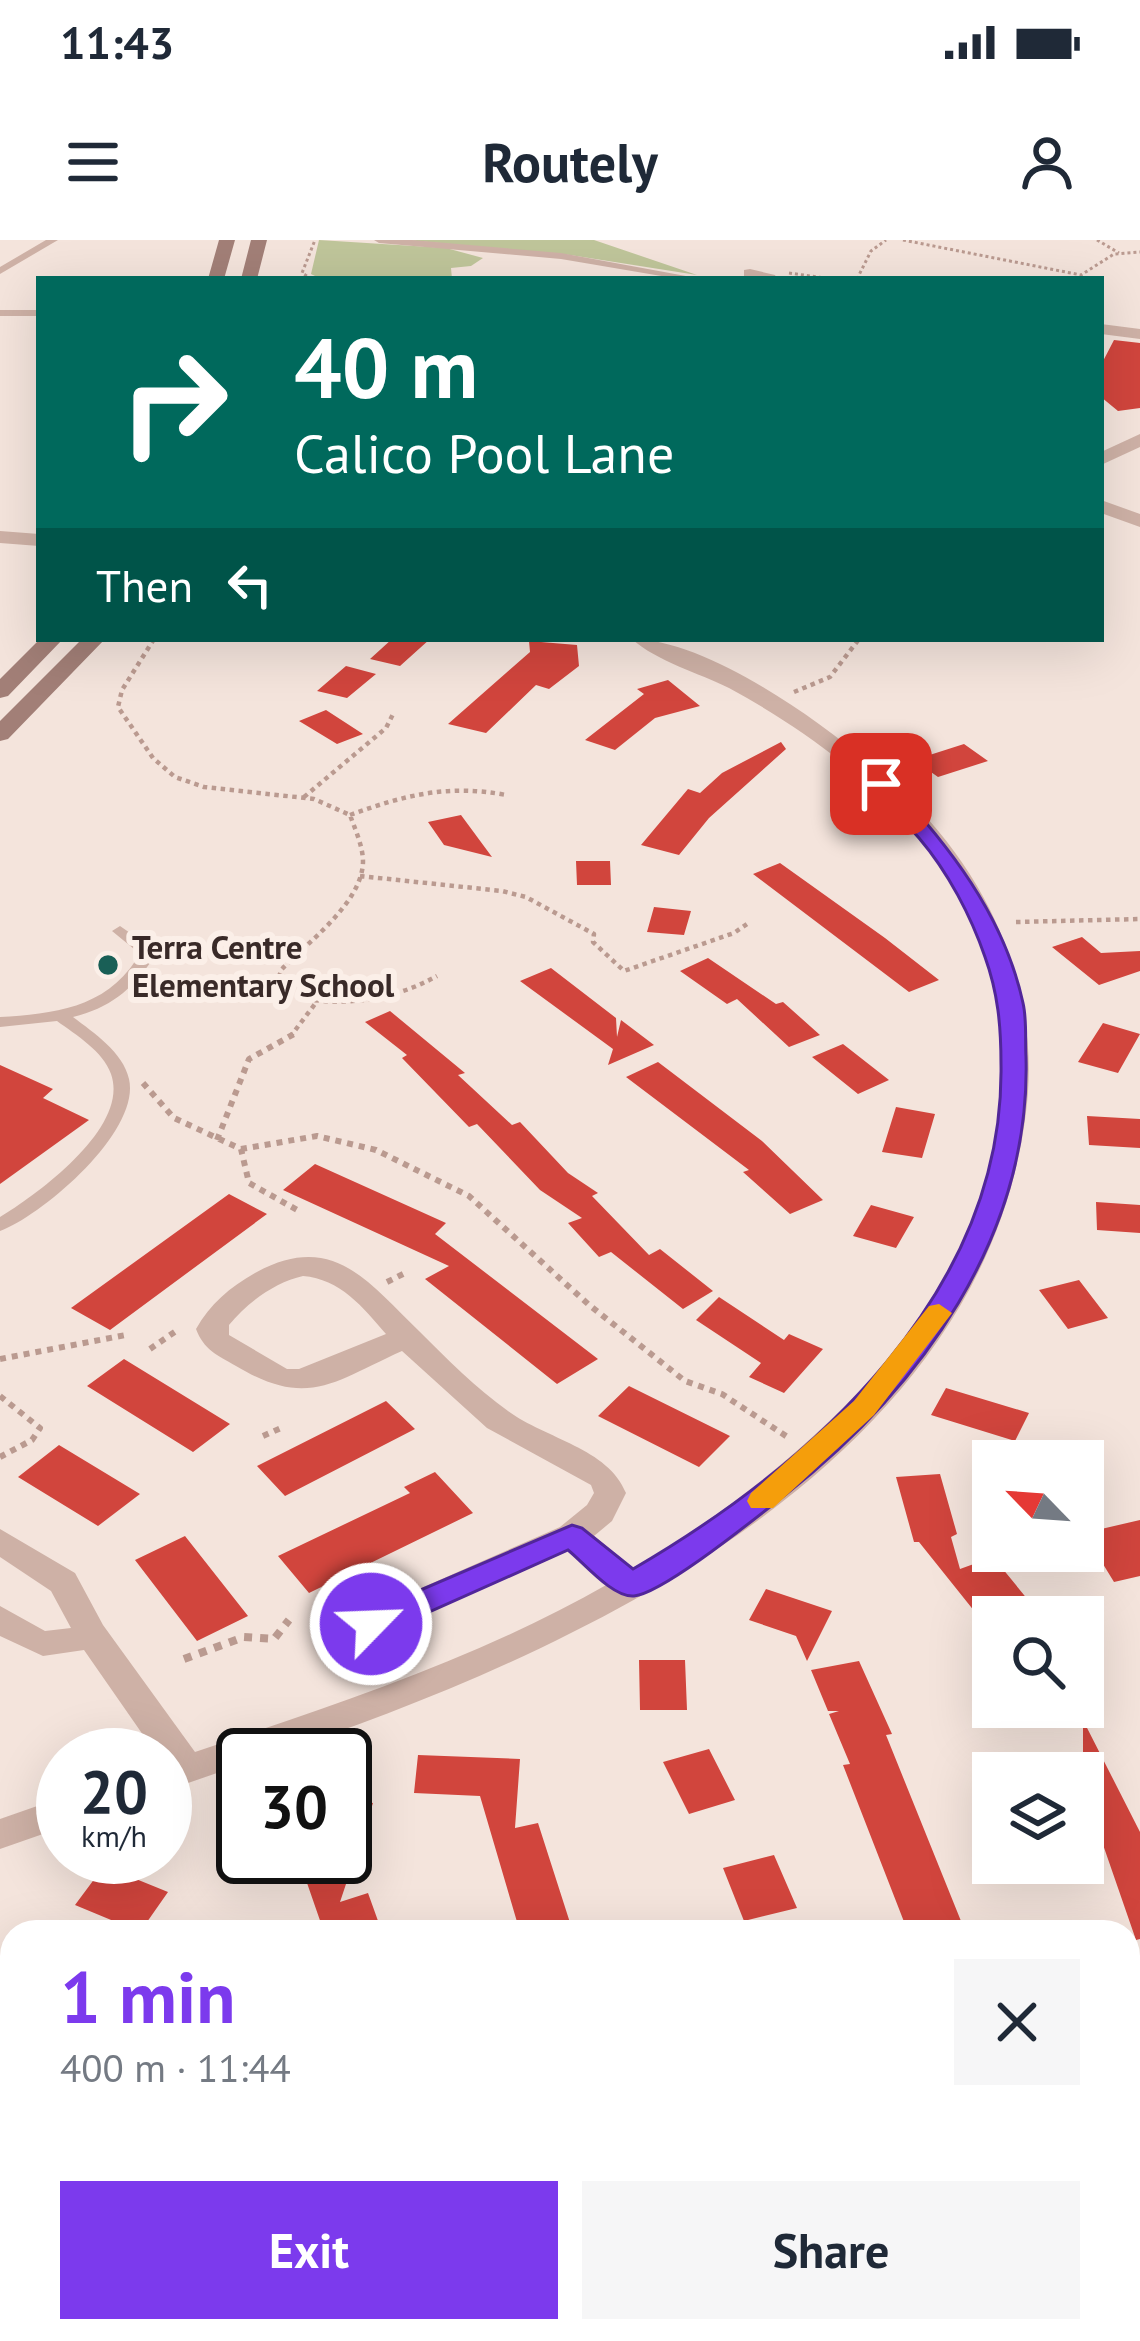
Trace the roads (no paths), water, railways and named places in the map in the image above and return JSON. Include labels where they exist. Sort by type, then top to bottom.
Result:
[{"type":"main road","points":[[217,276],[227,240]]},
{"type":"main road","points":[[250,276],[259,240]]},
{"type":"main road","points":[[0,691],[49,642]]},
{"type":"main road","points":[[0,734],[91,642]]},
{"type":"street","points":[[1104,329],[1140,334]]},
{"type":"street","points":[[1104,458],[1140,440]]},
{"type":"street","points":[[1104,507],[1140,521]]},
{"type":"street","points":[[0,536],[36,540]]},
{"type":"street","points":[[192,1767],[428,1686],[526,1643],[702,1543],[817,1454],[864,1408],[929,1328],[978,1242],[995,1198],[1015,1113],[1012,1006],[985,926],[947,861],[912,816],[846,754],[738,683],[649,642]]},
{"type":"street","points":[[331,1642],[572,1536],[600,1513],[610,1493],[604,1478],[498,1420],[406,1337],[368,1293],[320,1264],[281,1268],[218,1312],[211,1329],[216,1341],[232,1351],[280,1378],[299,1380],[317,1377],[406,1337]]},
{"type":"street","points":[[572,1536],[632,1585]]},
{"type":"street","points":[[0,1541],[62,1582],[148,1728]]},
{"type":"street","points":[[0,1619],[40,1646],[60,1647],[91,1634]]},
{"type":"street","points":[[0,1834],[36,1821]]},
{"type":"lane","points":[[0,271],[53,240]]},
{"type":"lane","points":[[379,240],[561,256],[679,276]]},
{"type":"lane","points":[[0,313],[36,313]]},
{"type":"lane","points":[[0,1022],[62,1017],[120,991],[144,960],[142,947],[120,931]]},
{"type":"lane","points":[[0,1225],[31,1208],[113,1125],[122,1103],[123,1083],[109,1056],[62,1017]]},
{"type":"place","name":"Terra Centre Elementary School","points":[[108,965]]}]
